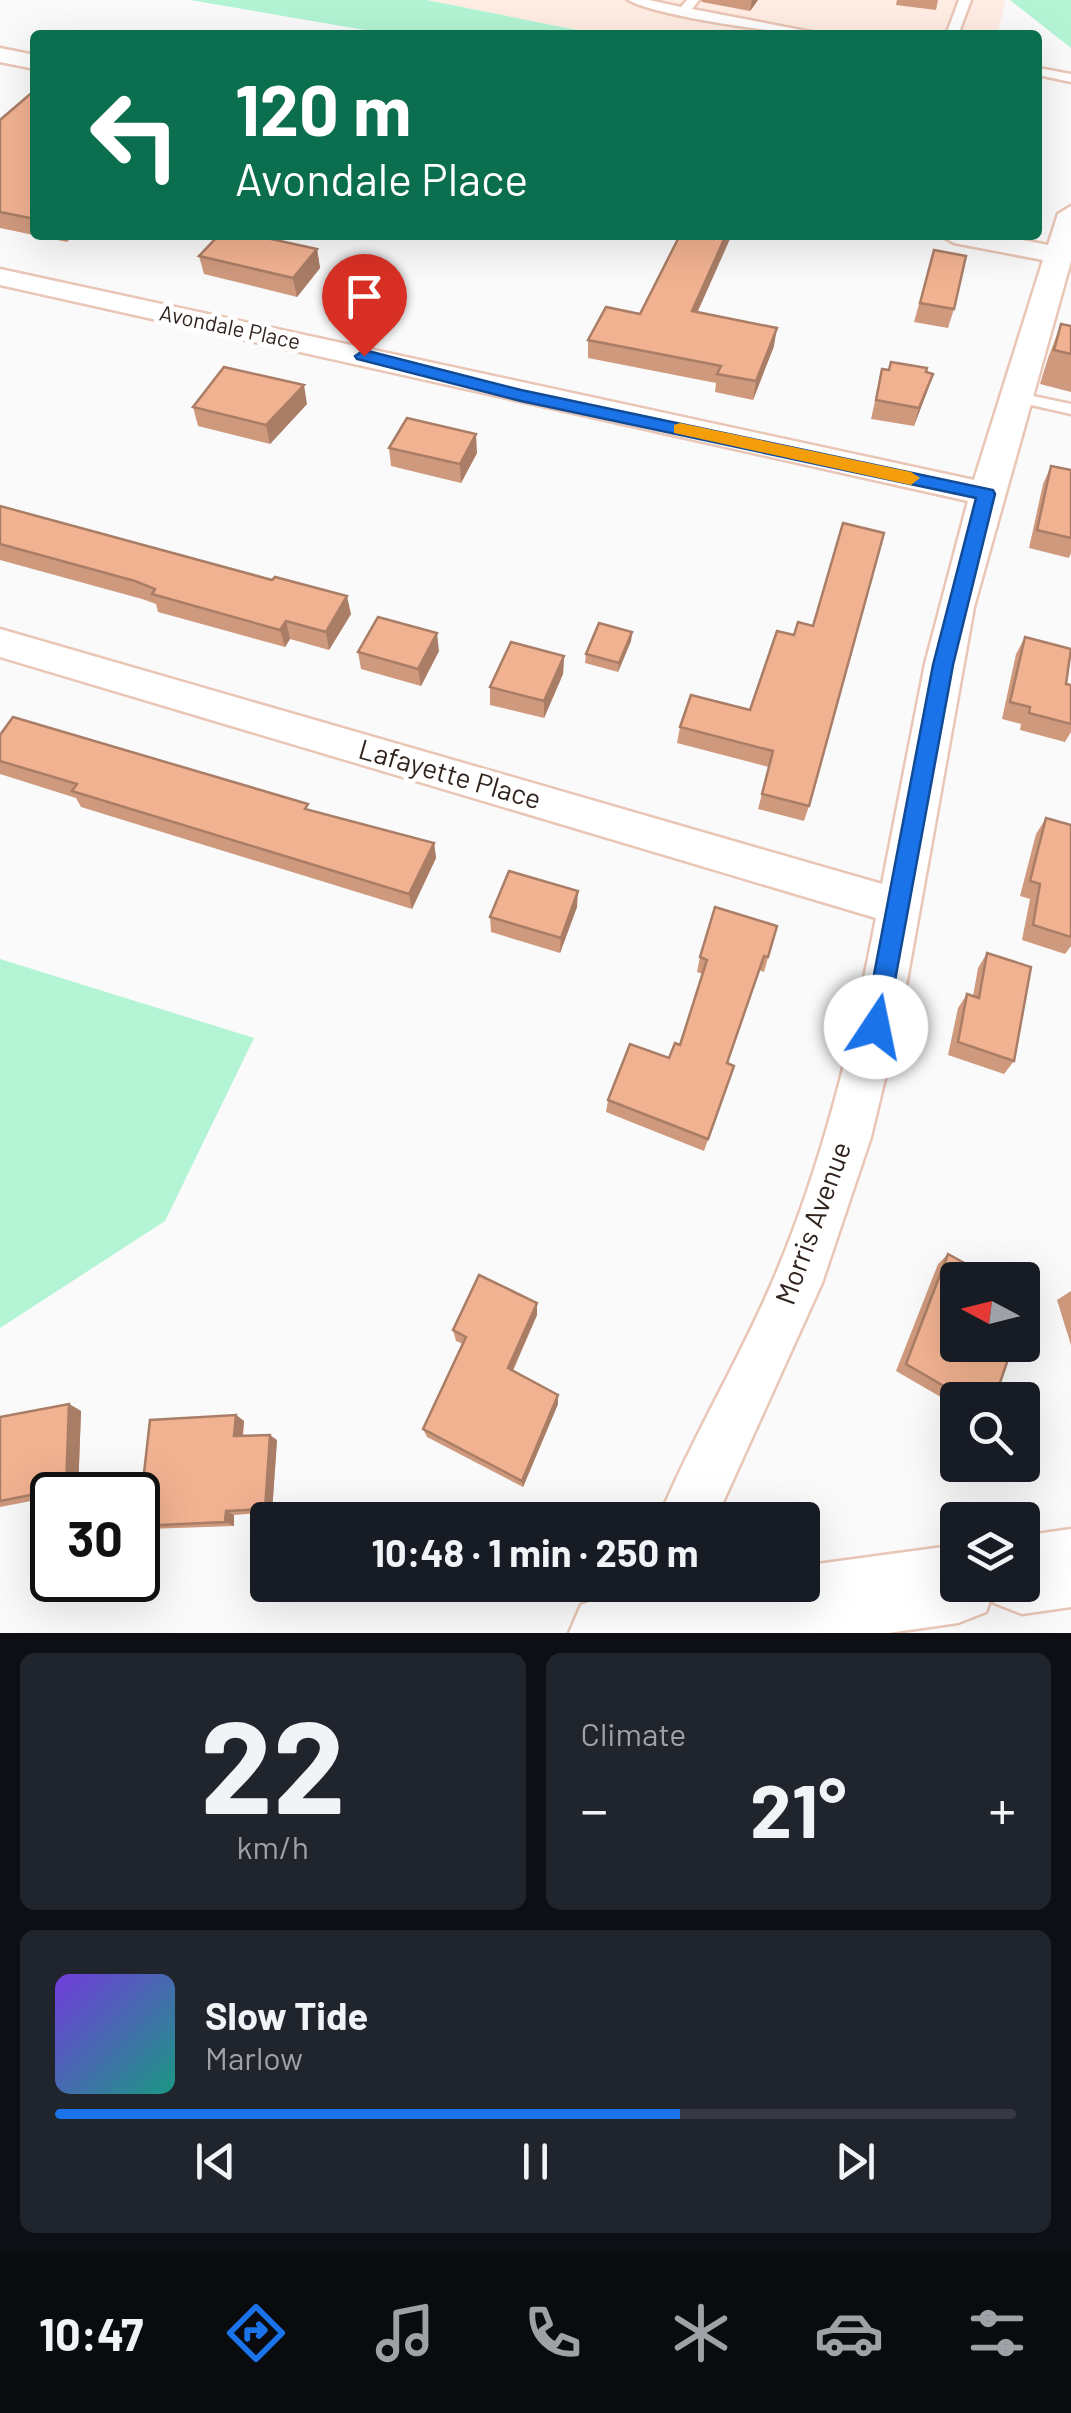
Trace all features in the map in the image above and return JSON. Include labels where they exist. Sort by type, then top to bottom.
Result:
[{"type":"street","points":[[0,55],[30,61]]},
{"type":"street","name":"Morris Avenue","points":[[695,1502],[728,1436],[827,1203],[876,1027],[943,665],[1014,397],[1066,239]]},
{"type":"street","name":"Avondale Place","points":[[0,276],[400,364],[521,395],[986,494]]},
{"type":"street","name":"Lafayette Place","points":[[0,643],[900,907]]},
{"type":"street","points":[[1040,1572],[1071,1568]]},
{"type":"street","points":[[627,1616],[940,1586]]},
{"type":"lane","points":[[634,0],[792,30]]},
{"type":"lane","points":[[684,11],[693,0]]},
{"type":"lane","points":[[954,30],[965,0]]},
{"type":"lane","points":[[1042,73],[1071,78]]},
{"type":"lane","points":[[1014,397],[1071,409]]},
{"type":"shaded area","points":[[427,0],[1006,0],[998,30],[577,30]]},
{"type":"green space","points":[[190,0],[427,0],[577,30],[365,30]]},
{"type":"green space","points":[[1010,0],[1071,0],[1071,48]]},
{"type":"green space","points":[[0,959],[254,1038],[165,1221],[0,1328]]},
{"type":"building","points":[[30,94],[30,218],[0,212],[0,120]]},
{"type":"building","points":[[214,240],[276,240],[317,249],[293,278],[199,256]]},
{"type":"building","points":[[677,240],[724,240],[692,311],[777,328],[756,381],[717,374],[721,366],[588,340],[606,307],[640,314]]},
{"type":"building","points":[[934,250],[966,256],[954,309],[920,303]]},
{"type":"building","points":[[1061,324],[1071,326],[1071,354],[1054,350]]},
{"type":"building","points":[[891,362],[927,368],[926,372],[933,374],[919,408],[876,400],[882,369],[889,370]]},
{"type":"building","points":[[224,367],[304,385],[266,425],[193,407]]},
{"type":"building","points":[[407,418],[476,434],[460,464],[389,448]]},
{"type":"building","points":[[1051,466],[1071,470],[1071,538],[1037,530]]},
{"type":"building","points":[[0,506],[272,580],[275,577],[347,596],[326,632],[286,621],[280,630],[152,594],[155,589],[135,581],[0,544]]},
{"type":"building","points":[[843,523],[884,533],[809,806],[762,794],[773,751],[680,727],[691,695],[750,710],[777,631],[794,635],[798,622],[813,626]]},
{"type":"building","points":[[378,617],[437,633],[418,669],[358,652]]},
{"type":"building","points":[[599,623],[632,632],[619,663],[586,654]]},
{"type":"building","points":[[1025,637],[1071,649],[1066,684],[1071,685],[1071,724],[1029,713],[1030,707],[1010,702]]},
{"type":"building","points":[[511,642],[564,656],[544,701],[490,687]]},
{"type":"building","points":[[13,717],[308,804],[305,809],[434,843],[409,894],[72,791],[77,784],[0,761],[0,735]]},
{"type":"building","points":[[1046,818],[1071,825],[1071,937],[1033,925],[1040,884],[1030,881]]},
{"type":"building","points":[[509,871],[578,891],[561,938],[490,917]]},
{"type":"building","points":[[715,907],[777,926],[727,1063],[734,1066],[708,1139],[608,1100],[630,1044],[669,1058],[675,1043],[680,1045],[707,960],[700,957]]},
{"type":"building","points":[[987,953],[1031,967],[1014,1061],[958,1042],[967,994],[979,998]]},
{"type":"building","points":[[948,1254],[962,1262],[945,1262]]},
{"type":"building","points":[[479,1275],[537,1303],[508,1368],[558,1395],[522,1481],[423,1429],[466,1337],[453,1330]]},
{"type":"building","points":[[940,1275],[940,1362],[1007,1362],[1000,1382],[940,1384],[906,1364]]},
{"type":"building","points":[[69,1404],[67,1472],[30,1472],[30,1495],[0,1501],[0,1417]]},
{"type":"building","points":[[236,1415],[234,1436],[270,1435],[265,1502],[250,1502],[250,1510],[226,1511],[225,1522],[160,1525],[160,1472],[144,1472],[150,1420]]},
{"type":"slow traffic","points":[[680,429],[911,478]]},
{"type":"route","points":[[364,356],[521,395],[986,494],[943,665],[876,1027]]}]
